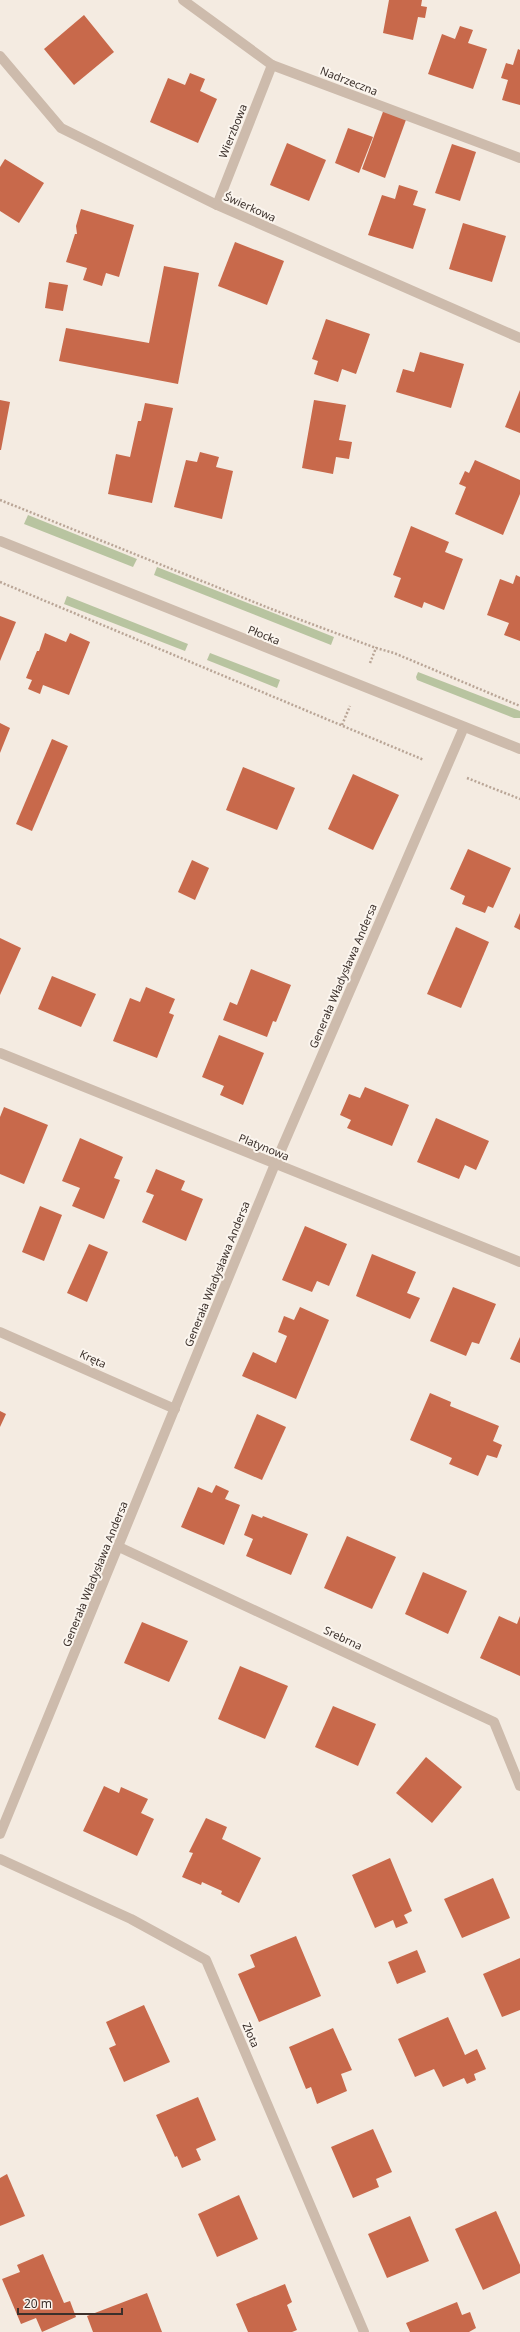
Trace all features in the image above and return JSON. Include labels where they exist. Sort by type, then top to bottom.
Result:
[{"type":"street","name":"Nadrzeczna","points":[[183,0],[272,65],[520,158]]},
{"type":"street","name":"Świerkowa","points":[[0,56],[61,128],[217,205],[520,338]]},
{"type":"street","name":"Wierzbowa","points":[[217,205],[272,65]]},
{"type":"street","name":"Płocka","points":[[0,541],[520,749]]},
{"type":"street","name":"Generała Władysława Andersa","points":[[0,1834],[275,1164],[464,727]]},
{"type":"street","name":"Platynowa","points":[[0,1053],[520,1262]]},
{"type":"street","name":"Kręta","points":[[0,1332],[175,1409]]},
{"type":"street","name":"Srebrna","points":[[119,1547],[494,1722],[520,1786]]},
{"type":"street","name":"Złota","points":[[0,1858],[131,1919],[206,1960],[364,2332]]},
{"type":"path","points":[[0,500],[274,610],[376,648],[394,653],[520,706]]},
{"type":"path","points":[[0,582],[520,799]]},
{"type":"path","points":[[342,724],[376,648]]},
{"type":"green space","points":[[28,515],[137,559],[133,567],[24,524]]},
{"type":"green space","points":[[157,567],[334,637],[331,645],[154,575]]},
{"type":"green space","points":[[67,596],[188,644],[185,651],[64,604]]},
{"type":"green space","points":[[210,653],[280,680],[277,688],[207,660]]},
{"type":"green space","points":[[418,672],[520,711],[520,718],[514,718],[417,680],[416,677]]},
{"type":"building","points":[[389,0],[422,0],[421,6],[427,7],[425,18],[418,17],[413,40],[383,33]]},
{"type":"building","points":[[84,15],[114,52],[74,85],[44,49]]},
{"type":"building","points":[[460,26],[473,30],[468,43],[487,49],[473,89],[428,74],[442,34],[455,39]]},
{"type":"building","points":[[518,49],[520,50],[520,105],[502,100],[508,80],[501,78],[506,63],[513,65]]},
{"type":"building","points":[[190,73],[205,79],[200,91],[217,99],[198,143],[150,122],[168,78],[185,85]]},
{"type":"building","points":[[384,109],[407,117],[385,178],[362,169]]},
{"type":"building","points":[[348,128],[373,137],[359,173],[335,163]]},
{"type":"building","points":[[287,143],[326,160],[309,201],[270,185]]},
{"type":"building","points":[[452,144],[476,152],[460,201],[435,193]]},
{"type":"building","points":[[5,159],[44,183],[19,223],[0,211],[0,167]]},
{"type":"building","points":[[399,185],[418,191],[413,205],[426,209],[413,249],[368,235],[382,195],[395,199]]},
{"type":"building","points":[[81,209],[134,225],[119,277],[106,273],[102,286],[83,280],[87,268],[66,262],[75,234],[77,234],[76,226]]},
{"type":"building","points":[[463,223],[506,236],[492,282],[449,269]]},
{"type":"building","points":[[235,242],[284,261],[267,305],[218,286]]},
{"type":"building","points":[[164,266],[199,273],[178,384],[59,361],[66,328],[149,343]]},
{"type":"building","points":[[49,282],[68,285],[63,311],[45,308]]},
{"type":"building","points":[[326,319],[370,334],[356,374],[342,369],[338,382],[314,374],[318,361],[312,359]]},
{"type":"building","points":[[420,352],[464,364],[451,408],[396,392],[403,369],[414,372]]},
{"type":"building","points":[[520,390],[520,433],[505,427]]},
{"type":"building","points":[[0,400],[10,402],[1,450],[0,450]]},
{"type":"building","points":[[314,400],[346,405],[339,440],[352,442],[349,459],[336,457],[333,474],[302,468]]},
{"type":"building","points":[[145,403],[173,408],[152,503],[108,494],[116,454],[130,457],[138,421],[141,421]]},
{"type":"building","points":[[200,452],[219,457],[216,467],[233,471],[222,519],[174,507],[186,460],[197,462]]},
{"type":"building","points":[[475,460],[520,480],[520,494],[503,535],[455,514],[466,487],[459,484],[465,471],[469,473]]},
{"type":"building","points":[[411,526],[449,542],[445,552],[463,559],[444,610],[424,602],[422,608],[394,597],[401,578],[393,575]]},
{"type":"building","points":[[516,575],[520,577],[520,641],[504,635],[509,623],[487,615],[500,579],[513,584]]},
{"type":"building","points":[[0,616],[16,622],[0,661]]},
{"type":"building","points":[[45,633],[66,642],[70,633],[90,642],[69,695],[43,685],[40,694],[28,689],[32,680],[26,678],[37,651],[39,651]]},
{"type":"building","points":[[0,723],[10,728],[0,753]]},
{"type":"building","points":[[52,739],[68,746],[32,831],[16,824]]},
{"type":"building","points":[[243,767],[295,788],[277,830],[226,810]]},
{"type":"building","points":[[353,774],[399,795],[373,850],[328,829]]},
{"type":"building","points":[[468,849],[511,868],[493,908],[488,906],[485,913],[462,904],[465,896],[450,889]]},
{"type":"building","points":[[192,860],[209,868],[195,900],[178,892]]},
{"type":"building","points":[[520,913],[520,930],[514,927]]},
{"type":"building","points":[[456,927],[489,942],[461,1008],[427,994]]},
{"type":"building","points":[[0,938],[21,948],[0,995]]},
{"type":"building","points":[[251,969],[291,985],[276,1022],[273,1021],[267,1037],[223,1020],[230,1002],[237,1005]]},
{"type":"building","points":[[52,976],[96,994],[81,1027],[38,1009]]},
{"type":"building","points":[[146,987],[175,999],[169,1013],[174,1015],[157,1058],[113,1041],[130,998],[140,1002]]},
{"type":"building","points":[[219,1035],[264,1053],[243,1105],[220,1095],[224,1086],[202,1077]]},
{"type":"building","points":[[365,1087],[409,1105],[392,1146],[347,1128],[351,1120],[340,1115],[349,1094],[360,1098]]},
{"type":"building","points":[[4,1107],[48,1125],[24,1184],[0,1174],[0,1117]]},
{"type":"building","points":[[436,1118],[489,1141],[476,1170],[465,1165],[459,1179],[417,1162]]},
{"type":"building","points":[[80,1138],[123,1157],[114,1178],[120,1180],[104,1219],[72,1206],[80,1188],[62,1181]]},
{"type":"building","points":[[156,1169],[185,1181],[181,1190],[203,1199],[186,1241],[142,1222],[154,1195],[146,1192]]},
{"type":"building","points":[[40,1206],[62,1215],[44,1261],[22,1252]]},
{"type":"building","points":[[305,1226],[347,1244],[329,1286],[317,1281],[312,1292],[282,1280]]},
{"type":"building","points":[[89,1244],[108,1252],[87,1302],[67,1293]]},
{"type":"building","points":[[372,1254],[416,1272],[407,1293],[420,1298],[410,1319],[356,1296]]},
{"type":"building","points":[[453,1287],[496,1304],[479,1344],[472,1342],[466,1356],[430,1341]]},
{"type":"building","points":[[300,1307],[329,1320],[296,1399],[242,1376],[253,1352],[276,1363],[287,1336],[278,1332],[284,1316],[294,1320]]},
{"type":"building","points":[[520,1337],[520,1363],[510,1359]]},
{"type":"building","points":[[430,1393],[451,1402],[450,1406],[499,1426],[493,1441],[502,1445],[497,1458],[487,1455],[478,1476],[449,1464],[452,1458],[410,1440]]},
{"type":"building","points":[[0,1411],[6,1414],[0,1427]]},
{"type":"building","points":[[257,1414],[286,1427],[262,1480],[234,1468]]},
{"type":"building","points":[[216,1485],[229,1491],[225,1499],[240,1505],[224,1545],[181,1527],[198,1487],[212,1493]]},
{"type":"building","points":[[252,1514],[262,1518],[263,1516],[308,1534],[291,1575],[246,1556],[253,1539],[244,1535]]},
{"type":"building","points":[[347,1536],[396,1557],[372,1609],[324,1588]]},
{"type":"building","points":[[423,1572],[467,1591],[448,1634],[405,1614]]},
{"type":"building","points":[[499,1616],[517,1624],[520,1616],[520,1676],[480,1658]]},
{"type":"building","points":[[142,1622],[188,1641],[169,1682],[124,1663]]},
{"type":"building","points":[[240,1666],[288,1686],[265,1739],[218,1719]]},
{"type":"building","points":[[333,1706],[376,1724],[358,1766],[315,1747]]},
{"type":"building","points":[[426,1757],[462,1787],[432,1823],[396,1793]]},
{"type":"building","points":[[104,1786],[119,1793],[121,1787],[148,1799],[141,1813],[154,1819],[137,1856],[83,1831]]},
{"type":"building","points":[[206,1818],[227,1827],[222,1839],[261,1858],[239,1903],[221,1894],[222,1891],[202,1882],[201,1885],[182,1877],[193,1853],[189,1852]]},
{"type":"building","points":[[390,1858],[412,1911],[404,1915],[408,1923],[396,1928],[393,1920],[375,1928],[352,1875]]},
{"type":"building","points":[[493,1878],[510,1918],[462,1938],[444,1899]]},
{"type":"building","points":[[296,1936],[321,1996],[259,2022],[238,1974],[255,1967],[250,1955]]},
{"type":"building","points":[[417,1950],[426,1972],[397,1984],[388,1962]]},
{"type":"building","points":[[520,1958],[520,2010],[502,2017],[483,1974]]},
{"type":"building","points":[[144,2005],[170,2062],[124,2082],[109,2048],[116,2045],[106,2022]]},
{"type":"building","points":[[448,2017],[465,2055],[477,2049],[486,2069],[474,2074],[476,2080],[467,2084],[464,2078],[443,2087],[434,2069],[415,2077],[398,2039]]},
{"type":"building","points":[[333,2028],[352,2070],[341,2074],[347,2091],[317,2104],[311,2087],[306,2089],[289,2047]]},
{"type":"building","points":[[198,2097],[216,2140],[196,2149],[201,2160],[182,2168],[177,2156],[175,2157],[156,2115]]},
{"type":"building","points":[[373,2129],[392,2172],[376,2179],[379,2187],[353,2198],[331,2147]]},
{"type":"building","points":[[7,2174],[25,2216],[0,2226],[0,2178]]},
{"type":"building","points":[[239,2195],[258,2239],[217,2257],[198,2214]]},
{"type":"building","points":[[496,2211],[520,2265],[520,2273],[483,2290],[455,2229]]},
{"type":"building","points":[[410,2216],[429,2261],[387,2278],[368,2234]]},
{"type":"building","points":[[43,2254],[64,2303],[70,2301],[76,2317],[42,2332],[36,2318],[21,2324],[2,2279],[20,2272],[17,2265]]},
{"type":"building","points":[[285,2284],[292,2302],[287,2305],[297,2330],[292,2332],[248,2332],[236,2304]]},
{"type":"building","points":[[147,2293],[162,2332],[93,2332],[87,2316]]},
{"type":"building","points":[[457,2302],[462,2315],[470,2312],[476,2328],[469,2332],[410,2332],[406,2323]]}]
